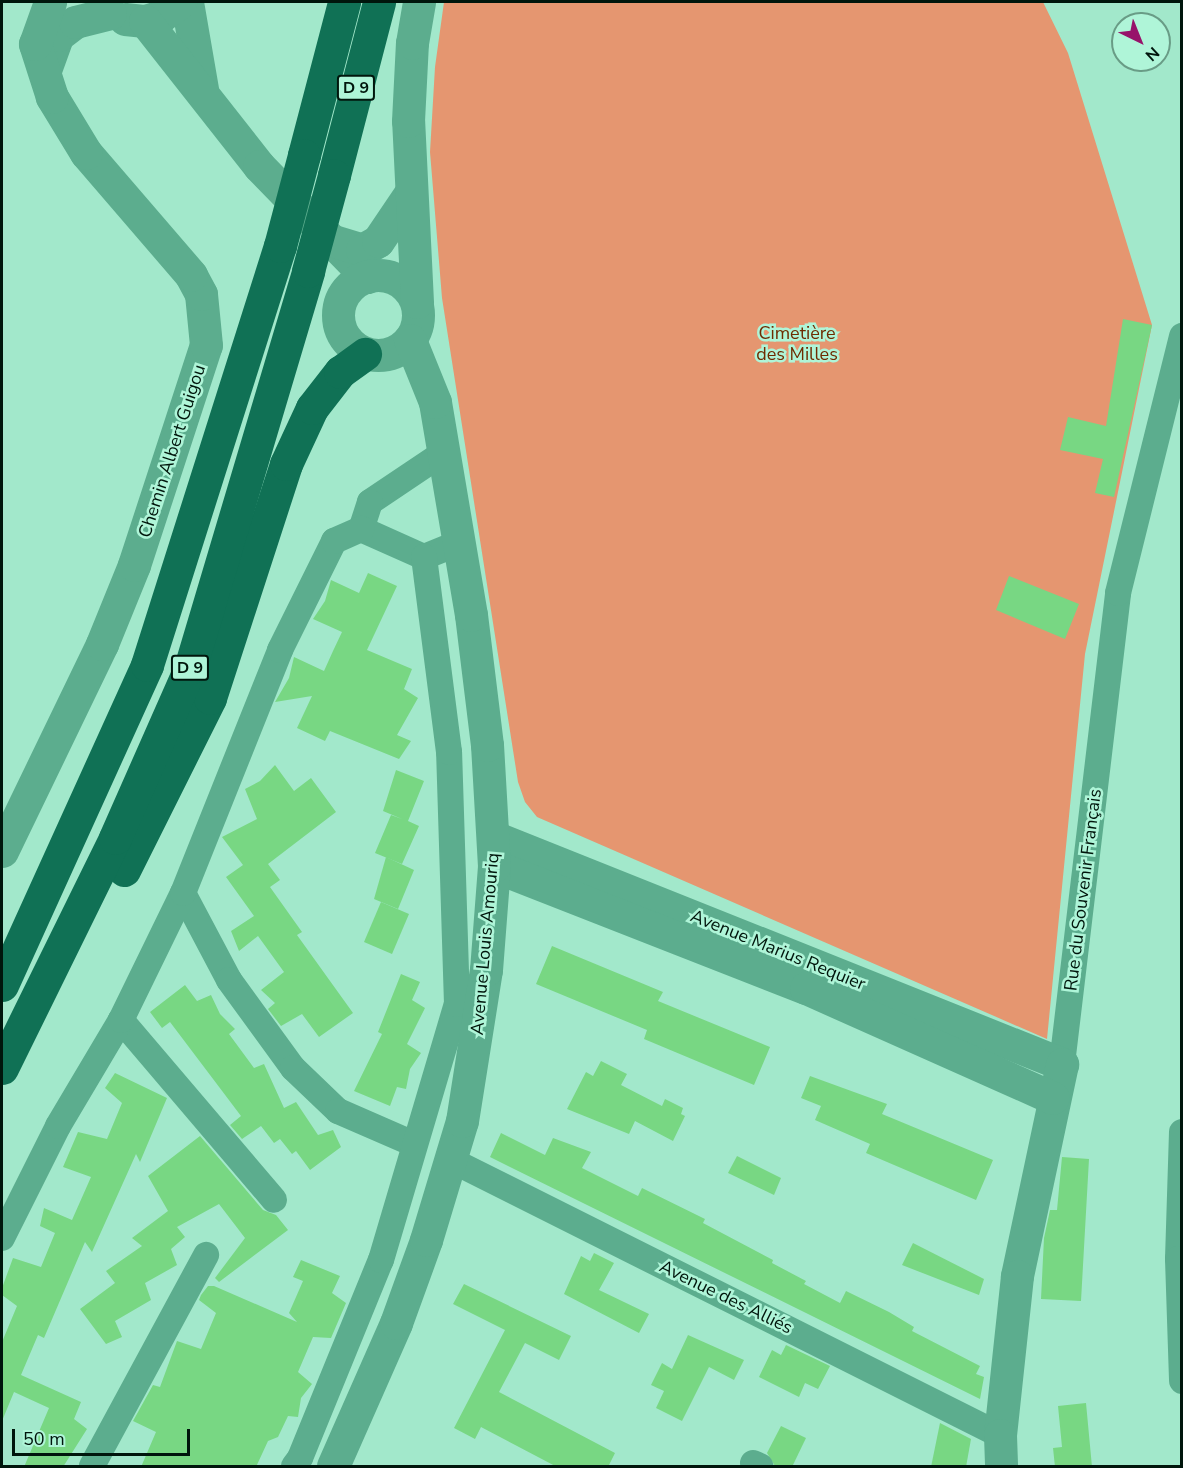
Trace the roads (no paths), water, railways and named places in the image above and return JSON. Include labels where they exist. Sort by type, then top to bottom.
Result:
[{"type":"highway","name":"D 9","points":[[2,985],[147,665],[280,246],[344,2]]},
{"type":"highway","name":"D 9","points":[[8,1056],[115,838],[190,668],[308,271],[379,2]]},
{"type":"highway","name":"D 9","points":[[8,1056],[110,898],[210,698],[286,464],[312,408],[340,372],[373,355]]},
{"type":"street","name":"Chemin Albert Guigou","points":[[2,851],[102,644],[134,565],[206,345],[201,294],[191,275],[86,153],[52,97],[35,44],[50,2]]},
{"type":"street","points":[[145,21],[161,16],[180,2]]},
{"type":"street","points":[[187,2],[202,89]]},
{"type":"street","points":[[373,355],[402,348],[410,340],[417,322],[409,195],[412,43],[419,2]]},
{"type":"street","points":[[44,74],[58,35],[75,22],[103,7],[145,21],[202,89],[260,166],[366,280],[403,283],[417,303]]},
{"type":"street","points":[[327,239],[362,250],[378,241],[409,195]]},
{"type":"street","points":[[409,195],[396,242],[366,280],[341,298],[339,325],[353,347],[373,355],[435,402]]},
{"type":"street","name":"Avenue Louis Amouriq","points":[[333,1467],[396,1323],[451,1160],[477,1034],[494,851],[487,745],[471,615],[457,544],[435,402],[410,340]]},
{"type":"street","name":"Rue du Souvenir Français","points":[[1000,1451],[1017,1276],[1062,1064],[1118,593],[1180,342]]},
{"type":"street","points":[[361,530],[370,502],[443,453]]},
{"type":"street","points":[[2,1238],[58,1126],[121,1020],[183,893],[280,650],[334,541],[361,530],[424,557],[457,544]]},
{"type":"street","points":[[294,1467],[300,1458],[381,1260],[457,1004],[449,752],[424,557]]},
{"type":"street","name":"Avenue Marius Requier","points":[[494,851],[1062,1064]]},
{"type":"street","name":"Avenue Marius Requier","points":[[494,851],[1053,1098]]},
{"type":"street","points":[[183,893],[229,980],[293,1068],[338,1111],[414,1144]]},
{"type":"street","points":[[121,1020],[274,1200]]},
{"type":"street","points":[[1182,1131],[1178,1259],[1182,1381]]},
{"type":"street","name":"Avenue des Alliés","points":[[451,1160],[1000,1451]]},
{"type":"street","points":[[92,1467],[206,1255]]},
{"type":"park label","name":"Cimetière des Milles","points":[[797,344]]}]
